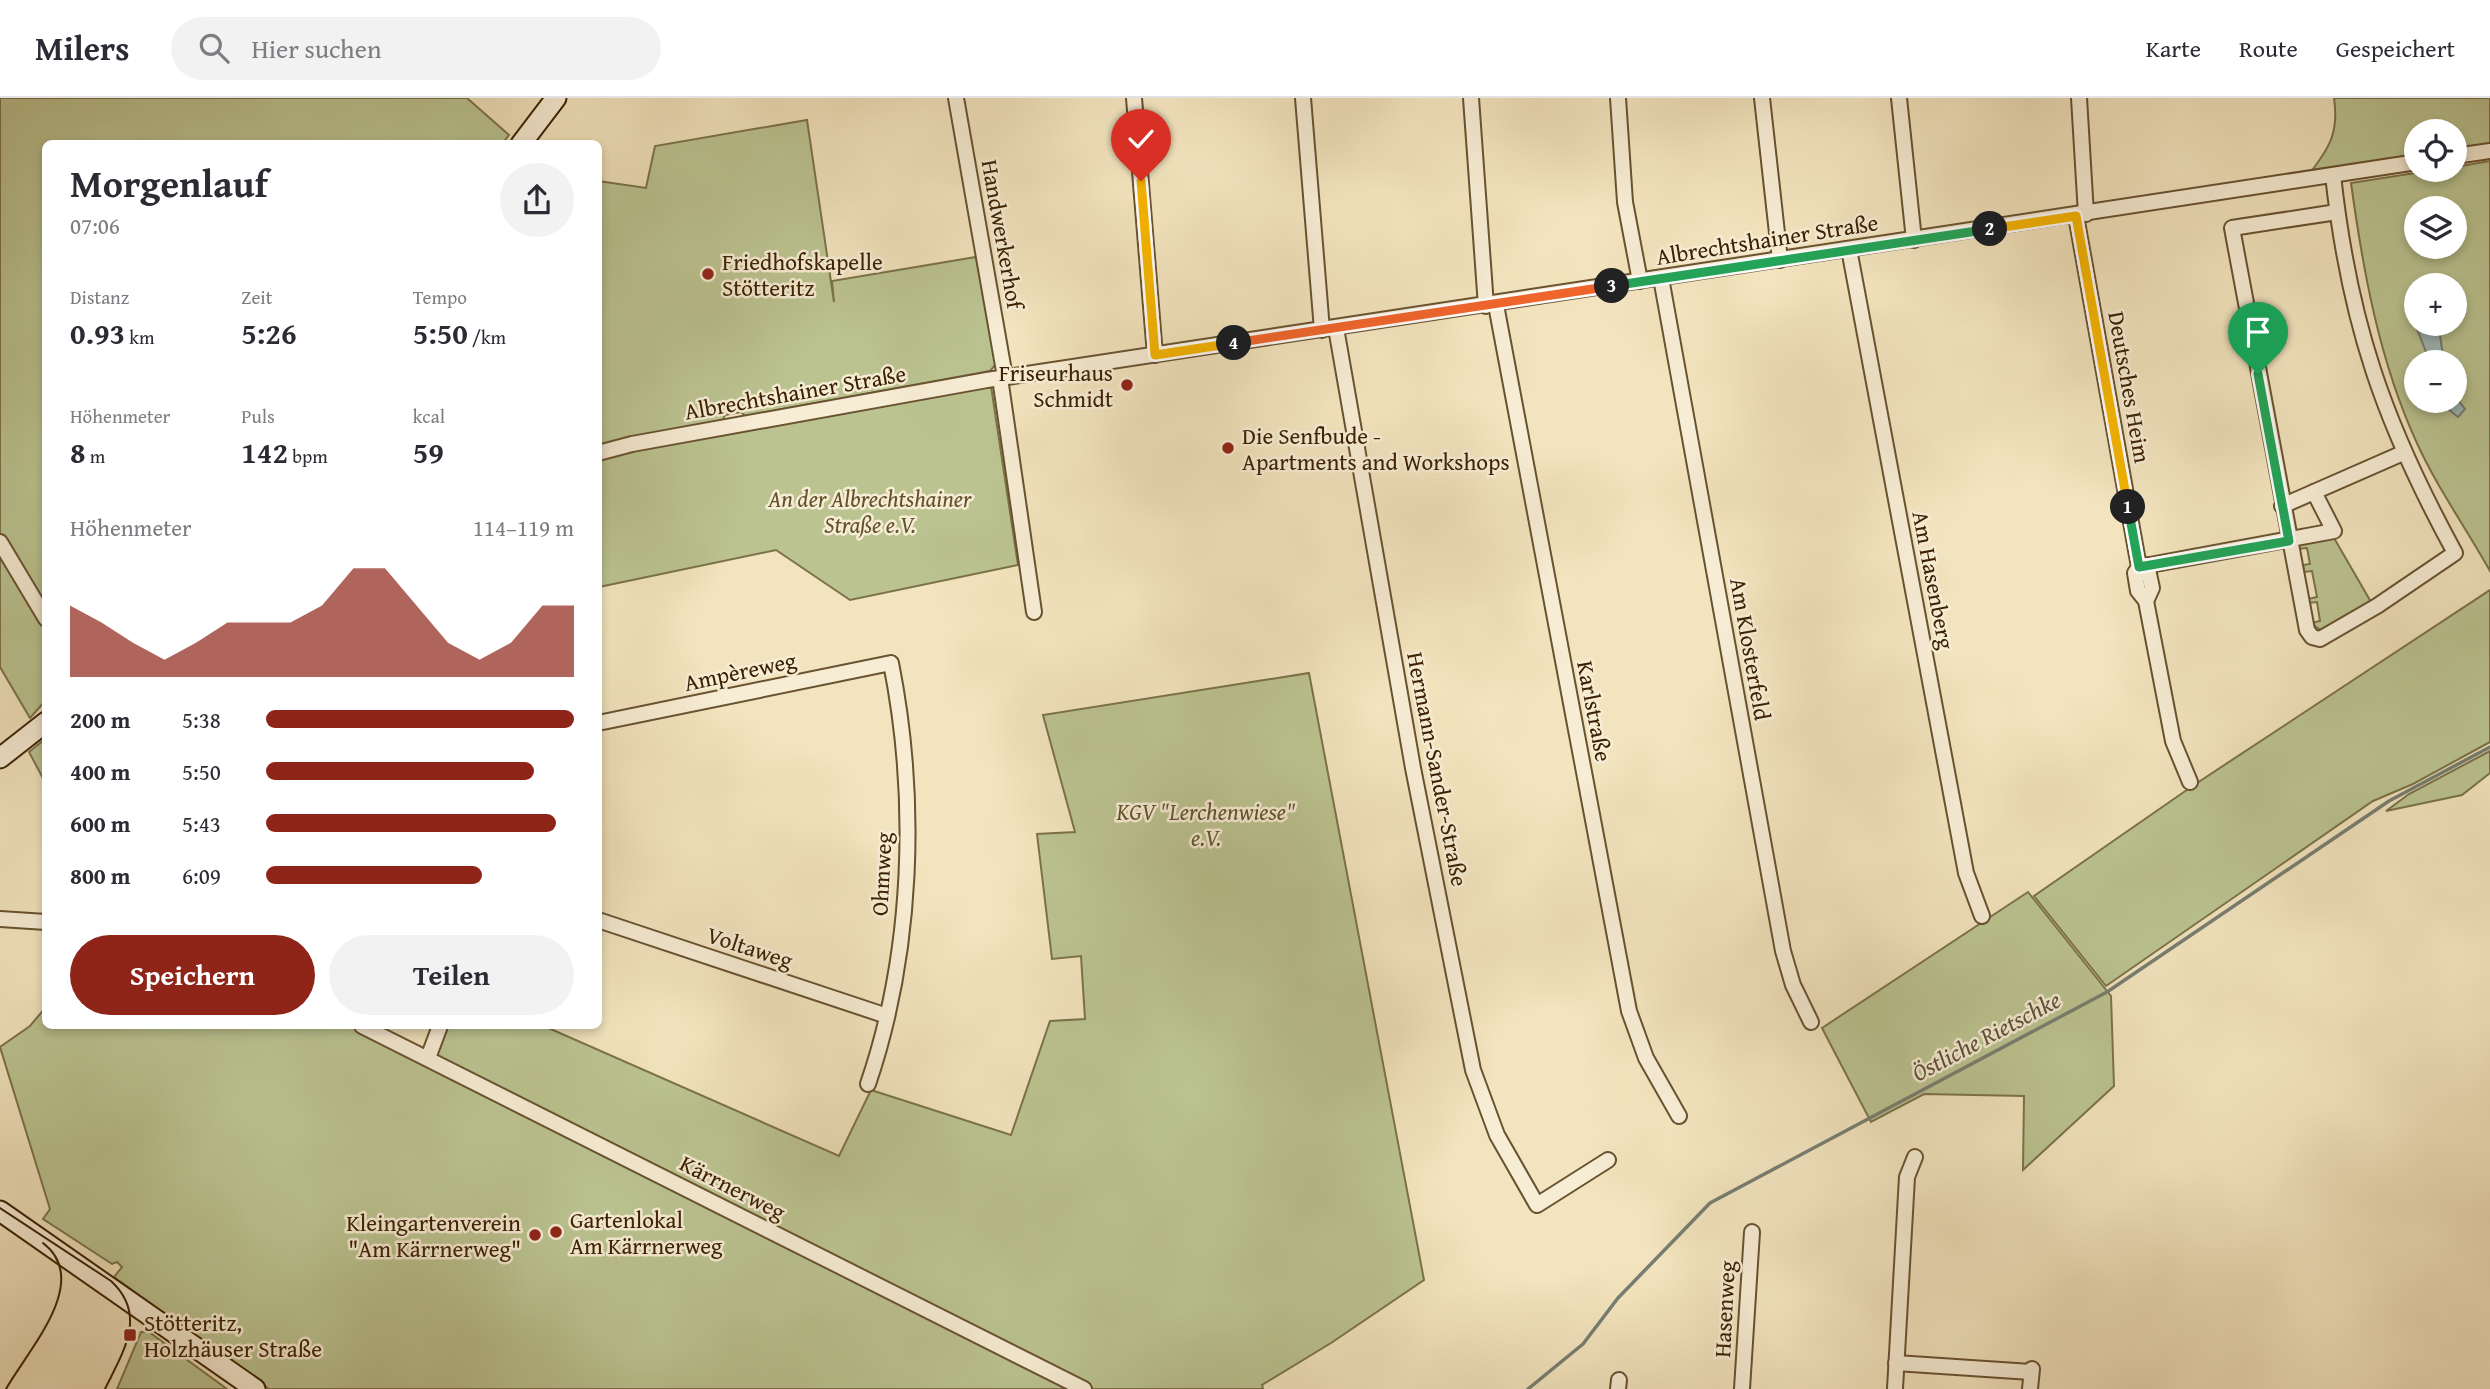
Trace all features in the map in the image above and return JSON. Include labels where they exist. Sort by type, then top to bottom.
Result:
[{"type":"main road","points":[[524,140],[556,98]]},
{"type":"main road","points":[[0,758],[42,725]]},
{"type":"main road","points":[[0,1211],[255,1389]]},
{"type":"street","name":"Handwerkerhof","points":[[956,98],[1002,378]]},
{"type":"street","points":[[1134,98],[1155,355]]},
{"type":"street","name":"Hermann-Sander-Straße","points":[[1303,98],[1329,329],[1473,1070],[1497,1135],[1537,1205],[1608,1160]]},
{"type":"street","name":"Karlstraße","points":[[1471,98],[1491,306],[1629,1011],[1646,1058],[1679,1116]]},
{"type":"street","points":[[1618,98],[1625,202],[1640,281]]},
{"type":"street","points":[[1762,98],[1780,260]]},
{"type":"street","points":[[1899,98],[1914,240]]},
{"type":"street","name":"Deutsches Heim","points":[[2079,98],[2081,215],[2143,566],[2135,573],[2138,591],[2146,601],[2173,741],[2190,782]]},
{"type":"street","points":[[2467,154],[2490,151]]},
{"type":"street","name":"Albrechtshainer Straße","points":[[602,452],[1002,378],[1491,306],[2404,164]]},
{"type":"street","points":[[2333,175],[2350,291],[2363,346],[2403,453],[2455,553],[2377,606],[2320,639],[2307,630],[2232,228],[2337,212]]},
{"type":"street","name":"Am Hasenberg","points":[[1849,249],[1966,873],[1982,916]]},
{"type":"street","name":"Am Klosterfeld","points":[[1661,278],[1783,951],[1793,985],[1811,1023]]},
{"type":"street","points":[[1002,378],[1034,612]]},
{"type":"street","points":[[2282,506],[2403,453]]},
{"type":"street","points":[[2143,566],[2334,531],[2314,492]]},
{"type":"street","points":[[0,542],[42,612]]},
{"type":"street","name":"Ampèreweg","points":[[602,722],[891,663]]},
{"type":"street","name":"Ohmweg","points":[[868,1084],[883,1040],[902,912],[907,802],[899,705],[891,663]]},
{"type":"street","points":[[0,919],[42,922]]},
{"type":"street","name":"Voltaweg","points":[[602,921],[887,1016]]},
{"type":"street","name":"Kärrnerweg","points":[[368,1029],[1084,1389]]},
{"type":"street","points":[[428,1058],[439,1029]]},
{"type":"street","points":[[1895,1389],[1907,1177],[1915,1157]]},
{"type":"street","name":"Hasenweg","points":[[1742,1389],[1752,1232]]},
{"type":"street","points":[[1896,1363],[2031,1371],[2030,1389]]},
{"type":"green space","points":[[0,98],[467,98],[509,135],[505,140],[42,140],[42,704],[30,718],[0,667]]},
{"type":"green space","points":[[2334,98],[2490,98],[2490,145],[2467,149],[2467,119],[2404,119],[2404,159],[2310,173],[2331,138]]},
{"type":"green space","points":[[807,120],[834,302],[832,281],[976,257],[996,364],[990,371],[745,416],[741,412],[725,415],[723,420],[602,445],[602,182],[646,188],[655,146]]},
{"type":"green space","points":[[2490,161],[2490,571],[2433,474],[2404,413],[2467,413],[2467,350],[2404,350],[2404,412],[2374,314],[2351,183],[2404,175],[2404,182],[2467,182],[2467,165]]},
{"type":"green space","name":"An der Albrechtshainer Straße e.V.","points":[[991,386],[1018,565],[850,600],[776,550],[602,586],[602,457],[633,448]]},
{"type":"green space","points":[[2334,538],[2371,602],[2323,632],[2311,623],[2320,621],[2317,602],[2309,603],[2308,599],[2317,597],[2312,571],[2304,572],[2303,565],[2310,564],[2307,548],[2298,549],[2297,545]]},
{"type":"green space","points":[[2490,590],[2490,742],[2413,784],[2373,801],[2106,986],[2034,896],[2194,785]]},
{"type":"green space","name":"KGV \"Lerchenwiese\" e.V.","points":[[1309,673],[1424,1280],[1331,1343],[1262,1385],[1263,1389],[269,1389],[114,1277],[122,1267],[117,1262],[112,1264],[43,1219],[50,1209],[0,1047],[30,1026],[42,1012],[42,1029],[358,1029],[433,1067],[446,1029],[551,1029],[839,1156],[871,1090],[1011,1135],[1050,1021],[1085,1019],[1081,956],[1052,959],[1037,834],[1075,832],[1043,715]]},
{"type":"green space","points":[[42,741],[42,776],[29,752]]},
{"type":"green space","points":[[2490,751],[2490,773],[2462,795],[2386,811],[2409,794]]},
{"type":"green space","points":[[2028,892],[2111,996],[2114,1086],[2023,1170],[2024,1096],[1924,1094],[1871,1122],[1822,1028]]},
{"type":"green space","points":[[141,1332],[149,1332],[227,1389],[117,1389]]},
{"type":"water","points":[[2420,336],[2440,336],[2442,350],[2425,350]]},
{"type":"waterway","name":"Östliche Rietschke","points":[[1528,1389],[1583,1344],[1618,1298],[1710,1203],[2107,992],[2389,801],[2490,747]]},
{"type":"tram line","points":[[0,1208],[111,1281],[122,1294],[128,1307],[129,1334],[105,1389]]},
{"type":"tram line","points":[[6,1389],[40,1336],[59,1296],[61,1276],[57,1259],[43,1243]]},
{"type":"place","name":"Friedhofskapelle Stötteritz","points":[[708,274]]},
{"type":"place","name":"Friseurhaus Schmidt","points":[[1127,385]]},
{"type":"place","name":"Die Senfbude - Apartments and Workshops","points":[[1228,448]]},
{"type":"place","name":"Gartenlokal Am Kärrnerweg","points":[[556,1232]]},
{"type":"place","name":"Kleingartenverein \"Am Kärrnerweg\"","points":[[535,1235]]},
{"type":"place","name":"Stötteritz, Holzhäuser Straße","points":[[130,1335]]},
{"type":"route","points":[[1141,181],[1155,355],[2076,216],[2139,567],[2289,541],[2258,374]]}]
